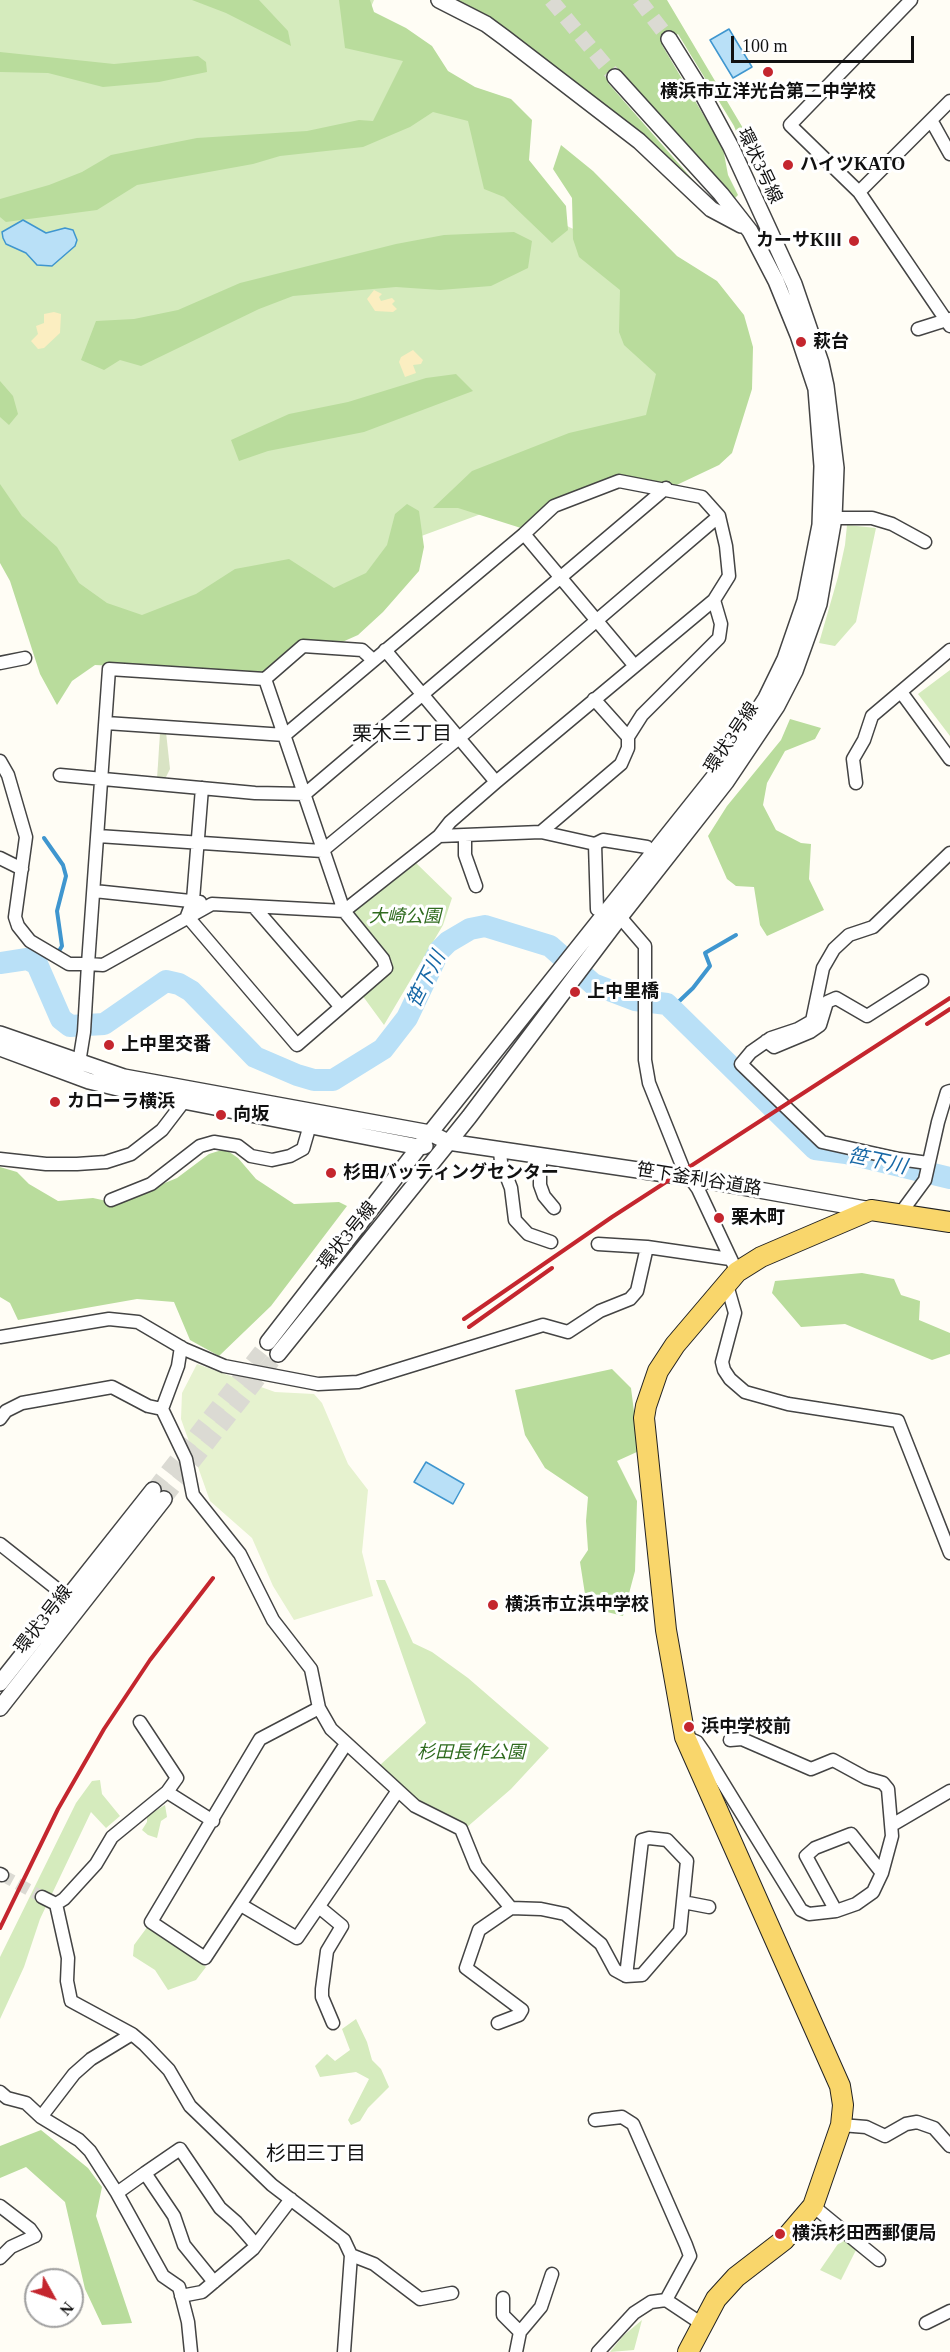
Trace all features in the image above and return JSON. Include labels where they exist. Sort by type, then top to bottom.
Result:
[{"type":"main road","name":"笹下釜利谷道路","points":[[871,1210],[950,1222]]},
{"type":"main road","points":[[688,2352],[716,2299],[735,2277],[784,2240],[813,2206],[842,2126],[843,2105],[840,2086],[685,1737],[666,1630],[644,1418],[649,1395],[666,1357],[731,1272],[807,1235],[857,1218],[871,1210]]},
{"type":"street","points":[[439,0],[486,24],[505,38],[639,141],[711,209],[726,211],[744,201],[747,193],[746,183]]},
{"type":"street","points":[[911,0],[790,124],[860,192],[949,321],[918,329]]},
{"type":"street","name":"環状3号線","points":[[613,914],[726,782],[777,705],[795,671],[815,615],[827,565],[834,518],[836,468],[826,386],[809,325],[794,284],[707,102],[669,39]]},
{"type":"street","points":[[615,77],[726,211],[750,231],[775,246]]},
{"type":"street","points":[[860,192],[950,101]]},
{"type":"street","points":[[931,120],[950,154]]},
{"type":"street","name":"環状3号線","points":[[268,1342],[430,1133],[561,981],[613,914],[654,855],[721,768],[766,698],[797,629],[820,525],[822,466],[816,389],[798,335],[776,281],[750,231]]},
{"type":"street","points":[[94,891],[193,900],[210,905],[344,911],[439,836],[450,822],[496,782],[714,600],[729,576],[719,516],[712,505],[702,497],[666,488],[619,481],[554,506],[525,534],[285,735],[106,723]]},
{"type":"street","points":[[60,775],[202,788],[305,794],[666,488]]},
{"type":"street","points":[[98,836],[322,851],[459,738],[719,516]]},
{"type":"street","points":[[834,518],[872,518],[892,524],[924,542]]},
{"type":"street","points":[[525,534],[634,665]]},
{"type":"street","points":[[542,832],[621,764],[628,748],[628,737],[642,715],[719,638],[721,624],[714,600]]},
{"type":"street","points":[[78,1070],[84,1032],[109,669],[265,679],[303,646],[362,650],[373,660]]},
{"type":"street","points":[[385,650],[496,782]]},
{"type":"street","points":[[856,783],[853,759],[864,740],[873,716],[950,650]]},
{"type":"street","points":[[0,663],[25,658]]},
{"type":"street","points":[[188,916],[297,1045],[386,968],[383,958],[344,911],[265,679]]},
{"type":"street","points":[[901,692],[950,759]]},
{"type":"street","points":[[594,699],[628,737]]},
{"type":"street","points":[[0,761],[12,788],[27,837],[15,916],[18,926],[30,941],[69,964],[103,965],[210,905]]},
{"type":"street","points":[[0,795],[12,788]]},
{"type":"street","points":[[188,916],[193,900],[202,788]]},
{"type":"street","points":[[439,836],[542,832],[595,844],[603,840],[647,847],[654,855]]},
{"type":"street","points":[[465,835],[465,855],[476,886]]},
{"type":"street","points":[[595,844],[597,909],[613,914],[645,946],[645,1060],[649,1083],[683,1168],[692,1178],[731,1272],[735,1312],[722,1362],[724,1370],[730,1379],[745,1392],[788,1404],[898,1421],[950,1552]]},
{"type":"street","points":[[928,1163],[899,1159],[818,1139],[741,1064],[751,1052],[766,1041],[812,1021],[823,968],[834,949],[849,935],[873,927],[950,853]]},
{"type":"street","points":[[0,858],[22,869]]},
{"type":"street","points":[[255,908],[340,1006]]},
{"type":"street","name":"環状3号線","points":[[278,1354],[448,1142],[561,981]]},
{"type":"street","points":[[766,1041],[774,1047],[810,1032],[820,1025],[827,1002],[836,998],[867,1016],[922,981]]},
{"type":"street","name":"笹下釜利谷道路","points":[[0,1034],[122,1089],[419,1147],[448,1142]]},
{"type":"street","name":"笹下釜利谷道路","points":[[0,1047],[78,1070],[430,1133],[448,1142],[692,1178],[871,1210]]},
{"type":"street","points":[[900,1214],[925,1180],[950,1079]]},
{"type":"street","points":[[0,1159],[46,1164],[115,1160],[131,1154],[162,1130],[186,1100]]},
{"type":"street","points":[[111,1200],[151,1184],[200,1146],[214,1142],[238,1146],[251,1156],[272,1160],[290,1156],[303,1149],[310,1125]]},
{"type":"street","points":[[500,1151],[501,1162],[511,1188],[515,1220],[528,1234],[551,1242]]},
{"type":"street","points":[[540,1156],[540,1185],[554,1209]]},
{"type":"street","points":[[598,1244],[647,1247],[731,1272]]},
{"type":"street","points":[[0,1337],[109,1319],[138,1322],[181,1347],[224,1366],[318,1384],[358,1383],[543,1324],[568,1332],[600,1311],[630,1299],[637,1291],[647,1247]]},
{"type":"street","points":[[181,1347],[178,1366],[162,1409],[186,1459],[193,1495],[240,1554],[273,1620],[311,1669],[319,1708],[331,1729],[397,1792],[415,1806],[461,1829],[476,1866],[511,1908]]},
{"type":"street","points":[[0,1419],[6,1411],[31,1400],[112,1387],[148,1406],[162,1409]]},
{"type":"street","name":"環状3号線","points":[[0,1683],[67,1598],[158,1494],[0,1708]]},
{"type":"street","points":[[0,1544],[67,1598]]},
{"type":"street","points":[[319,1708],[260,1739],[151,1922],[205,1958],[346,1744]]},
{"type":"street","points":[[56,1904],[64,1899],[96,1864],[112,1837],[167,1792],[177,1778],[140,1722]]},
{"type":"street","points":[[685,1737],[697,1742],[704,1752],[801,1910],[809,1914],[836,1911],[856,1904],[873,1892],[882,1873],[892,1836],[888,1789],[883,1783],[866,1778],[833,1760],[811,1769],[742,1738],[730,1740]]},
{"type":"street","points":[[892,1826],[950,1791]]},
{"type":"street","points":[[167,1792],[213,1821]]},
{"type":"street","points":[[241,1905],[297,1938],[397,1792]]},
{"type":"street","points":[[836,1911],[806,1856],[815,1848],[851,1834],[882,1873]]},
{"type":"street","points":[[498,2023],[519,2015],[522,2010],[466,1968],[480,1930],[511,1908],[541,1909],[565,1914],[601,1944],[615,1970],[626,1976],[642,1975],[680,1931],[687,1861],[667,1840],[649,1838],[642,1840],[626,1976]]},
{"type":"street","points":[[42,1897],[56,1904]]},
{"type":"street","points":[[683,1902],[709,1907]]},
{"type":"street","points":[[56,1904],[68,1958],[67,1981],[71,2001],[132,2034],[169,2070],[190,2106],[264,2178],[344,2240],[351,2255],[344,2352]]},
{"type":"street","points":[[319,1907],[342,1926],[327,1951],[322,1989],[322,1997],[333,2023]]},
{"type":"street","points":[[41,2117],[74,2074],[91,2059],[132,2034]]},
{"type":"street","points":[[0,2092],[7,2098],[26,2103],[41,2117],[65,2131],[90,2151],[117,2193],[163,2276],[179,2287],[191,2352]]},
{"type":"street","points":[[595,2120],[622,2117],[633,2124],[686,2245],[690,2256],[666,2300]]},
{"type":"street","points":[[842,2126],[866,2127],[885,2136],[906,2124],[917,2122],[934,2128],[950,2146]]},
{"type":"street","points":[[117,2193],[180,2149],[220,2208],[256,2245]]},
{"type":"street","points":[[145,2173],[174,2216],[184,2245],[214,2282]]},
{"type":"street","points":[[181,2296],[202,2292],[256,2245],[291,2199]]},
{"type":"street","points":[[0,2206],[30,2229],[35,2236],[11,2247],[0,2258]]},
{"type":"street","points":[[813,2206],[879,2260]]},
{"type":"street","points":[[351,2255],[374,2264],[420,2299],[452,2293]]},
{"type":"street","points":[[516,2352],[520,2332],[542,2307],[552,2274]]},
{"type":"street","points":[[503,2298],[503,2315],[520,2332]]},
{"type":"street","points":[[598,2352],[634,2313],[651,2302],[666,2300],[702,2324]]},
{"type":"street","points":[[926,2323],[950,2311]]},
{"type":"green space","points":[[0,0],[374,0],[368,14],[455,89],[490,171],[569,227],[626,253],[659,295],[661,423],[481,514],[416,538],[373,589],[118,642],[0,501]]},
{"type":"green space","points":[[192,0],[259,0],[288,31],[291,46],[226,13]]},
{"type":"green space","points":[[339,0],[370,0],[374,12],[406,28],[432,46],[448,71],[475,87],[511,99],[532,120],[529,160],[566,206],[568,230],[552,243],[504,197],[484,189],[468,121],[433,112],[410,127],[363,147],[280,156],[253,164],[137,185],[97,210],[6,222],[0,217],[0,199],[49,185],[82,172],[111,155],[197,138],[307,131],[359,120],[373,121],[403,61],[345,48]]},
{"type":"green space","points":[[450,0],[667,0],[753,145],[745,154],[734,126],[678,34],[662,45],[723,148],[728,175],[738,195],[735,198],[621,71],[608,83],[715,205]]},
{"type":"green space","points":[[0,52],[114,64],[198,56],[206,62],[207,72],[159,82],[103,87],[48,73],[0,72]]},
{"type":"green space","points":[[561,145],[593,171],[677,256],[717,281],[744,315],[753,347],[752,389],[732,453],[719,465],[666,490],[628,482],[571,501],[524,529],[458,508],[433,508],[472,471],[569,433],[646,415],[656,374],[624,345],[619,332],[620,290],[579,257],[573,239],[572,198],[553,169]]},
{"type":"green space","points":[[514,232],[532,241],[528,268],[491,286],[440,290],[396,287],[293,296],[259,309],[141,366],[120,360],[104,370],[81,360],[96,321],[134,319],[178,310],[240,283],[396,244],[444,235]]},
{"type":"green space","points":[[456,374],[473,391],[364,432],[268,451],[239,461],[231,440],[289,414],[348,402],[426,378]]},
{"type":"green space","points":[[0,381],[13,396],[18,414],[9,425],[0,417]]},
{"type":"green space","points":[[0,484],[22,516],[57,547],[79,583],[107,603],[142,615],[196,594],[235,569],[289,559],[334,588],[366,573],[387,545],[395,514],[407,504],[419,511],[424,547],[419,571],[383,612],[358,635],[340,643],[301,648],[262,673],[95,665],[72,681],[57,705],[40,674],[10,581],[0,563]]},
{"type":"green space","points":[[847,525],[876,528],[856,622],[835,646],[819,643],[838,577]]},
{"type":"green space","points":[[950,670],[950,736],[918,694]]},
{"type":"green space","points":[[790,719],[821,728],[815,739],[785,751],[767,783],[763,805],[776,830],[801,843],[811,844],[809,879],[824,910],[767,936],[760,925],[754,887],[736,886],[727,879],[708,836],[727,806],[781,740]]},
{"type":"green space","points":[[166,732],[170,769],[165,779],[157,779],[160,733]]},
{"type":"green space","name":"大崎公園","points":[[415,862],[452,898],[443,925],[384,1025],[362,995],[392,968],[392,962],[354,912]]},
{"type":"green space","points":[[225,1149],[238,1158],[256,1179],[294,1204],[339,1202],[347,1206],[271,1306],[219,1356],[190,1340],[174,1302],[137,1299],[18,1320],[10,1303],[0,1297],[0,1167],[17,1172],[29,1184],[58,1201],[93,1198],[116,1203],[177,1178],[209,1154]]},
{"type":"green space","points":[[862,1273],[894,1279],[901,1295],[920,1301],[919,1320],[950,1333],[950,1354],[932,1360],[845,1324],[801,1327],[772,1293],[775,1281]]},
{"type":"green space","points":[[197,1364],[275,1392],[314,1394],[322,1403],[348,1464],[368,1490],[362,1552],[373,1596],[294,1620],[273,1586],[252,1538],[210,1501],[181,1419],[182,1393]]},
{"type":"green space","points":[[612,1369],[631,1388],[639,1451],[617,1461],[637,1501],[635,1571],[623,1616],[587,1607],[580,1562],[588,1550],[586,1521],[588,1497],[545,1468],[525,1435],[515,1390]]},
{"type":"green space","name":"杉田長作公園","points":[[376,1580],[385,1580],[413,1643],[432,1652],[468,1678],[549,1748],[511,1789],[466,1828],[419,1801],[379,1766],[426,1723]]},
{"type":"green space","points":[[100,1780],[102,1794],[120,1816],[106,1828],[91,1812],[40,1919],[24,1967],[0,2019],[0,1957],[76,1803],[92,1781]]},
{"type":"green space","points":[[165,1805],[167,1817],[161,1821],[157,1838],[148,1835],[142,1830],[147,1822],[147,1816]]},
{"type":"green space","points":[[148,1926],[206,1967],[196,1980],[168,1990],[155,1970],[133,1956],[134,1945]]},
{"type":"green space","points":[[356,2019],[367,2042],[372,2060],[381,2069],[389,2087],[368,2108],[360,2121],[351,2125],[348,2120],[369,2079],[356,2072],[320,2077],[315,2066],[327,2054],[335,2061],[350,2050],[342,2029]]},
{"type":"green space","points":[[41,2130],[88,2168],[102,2187],[96,2216],[132,2323],[102,2325],[85,2289],[84,2268],[80,2268],[65,2202],[26,2167],[0,2178],[0,2146]]},
{"type":"green space","points":[[842,2238],[856,2250],[841,2280],[820,2270]]},
{"type":"green space","points":[[642,2320],[634,2350],[610,2352],[623,2336]]},
{"type":"sand","points":[[374,290],[382,294],[379,297],[381,301],[392,298],[395,301],[392,304],[397,309],[393,312],[375,311],[367,299]]},
{"type":"sand","points":[[54,312],[61,314],[60,333],[44,348],[38,349],[31,341],[38,334],[36,326],[44,323],[44,314]]},
{"type":"sand","points":[[413,350],[423,360],[421,364],[413,365],[416,373],[405,377],[399,362],[401,357]]},
{"type":"water","points":[[729,29],[752,67],[733,78],[710,40]]},
{"type":"water","points":[[23,220],[46,233],[65,228],[73,230],[77,240],[75,246],[52,266],[37,265],[26,253],[6,244],[3,238],[2,232]]},
{"type":"water","points":[[426,1462],[464,1484],[453,1504],[414,1482]]},
{"type":"waterway","points":[[44,838],[63,865],[66,876],[57,911],[62,946],[59,951]]},
{"type":"waterway","name":"笹下川","points":[[0,963],[27,959],[37,964],[61,1019],[70,1026],[104,1024],[166,981],[179,984],[191,991],[255,1057],[297,1075],[314,1080],[333,1080],[383,1049],[407,1018],[439,951],[448,942],[470,929],[485,926],[550,946],[593,984],[635,1000],[667,1004],[815,1149],[846,1153],[950,1178]]},
{"type":"waterway","points":[[672,1008],[693,988],[710,966],[705,953],[736,935]]},
{"type":"waterway","points":[[41,970],[46,967]]},
{"type":"tunnel","points":[[551,0],[615,77]]},
{"type":"tunnel","points":[[639,0],[669,39]]},
{"type":"tunnel","points":[[153,1490],[268,1342]]},
{"type":"tunnel","points":[[164,1499],[278,1354]]},
{"type":"tunnel","points":[[2,1875],[42,1897]]},
{"type":"railway","points":[[464,1319],[612,1217],[950,998]]},
{"type":"railway","points":[[927,1024],[950,1009]]},
{"type":"railway","points":[[469,1327],[552,1268]]},
{"type":"railway","points":[[0,1928],[58,1809],[104,1729],[150,1660],[213,1578]]},
{"type":"place","name":"横浜市立洋光台第二中学校","points":[[768,72]]},
{"type":"place","name":"ハイツKATO","points":[[788,165]]},
{"type":"place","name":"カーサKⅢ","points":[[854,241]]},
{"type":"place","name":"萩台","points":[[801,342]]},
{"type":"place","name":"上中里橋","points":[[575,992]]},
{"type":"place","name":"上中里交番","points":[[109,1045]]},
{"type":"place","name":"カローラ横浜","points":[[55,1102]]},
{"type":"place","name":"向坂","points":[[221,1115]]},
{"type":"place","name":"杉田バッティングセンター","points":[[331,1173]]},
{"type":"place","name":"栗木町","points":[[719,1218]]},
{"type":"place","name":"横浜市立浜中学校","points":[[493,1605]]},
{"type":"place","name":"浜中学校前","points":[[689,1727]]},
{"type":"place","name":"横浜杉田西郵便局","points":[[780,2234]]},
{"type":"district","name":"栗木三丁目","points":[[402,735]]},
{"type":"district","name":"杉田三丁目","points":[[316,2155]]}]
